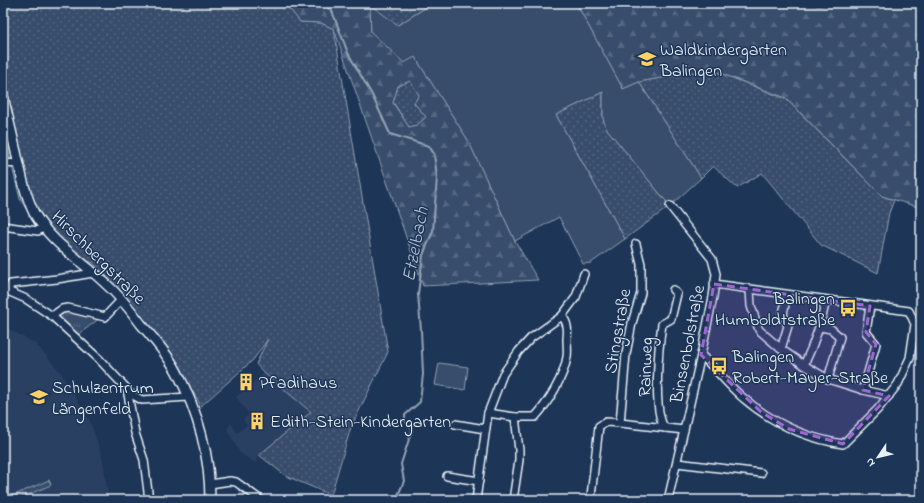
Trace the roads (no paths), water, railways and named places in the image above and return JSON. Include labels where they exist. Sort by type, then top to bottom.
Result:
[{"type":"street","name":"Hirschbergstraße","points":[[3,96],[26,196],[34,213],[44,227],[59,243],[122,299],[160,346],[177,372],[198,419],[205,445],[210,484],[210,500]]},
{"type":"street","points":[[3,163],[18,164]]},
{"type":"street","name":"Binsenbolstraße","points":[[668,500],[701,355],[713,297],[716,274],[712,259],[670,206]]},
{"type":"street","points":[[3,226],[38,231],[44,227]]},
{"type":"street","name":"Stingstraße","points":[[620,423],[626,354],[632,323],[641,293],[641,264],[636,244]]},
{"type":"street","points":[[94,273],[11,284],[5,290],[26,299],[52,316],[127,389],[129,393],[135,433],[144,460],[149,500]]},
{"type":"street","points":[[476,500],[488,413],[503,374],[519,351],[531,338],[562,316],[576,297],[584,274]]},
{"type":"street","points":[[701,355],[742,397],[761,412],[789,429],[812,438],[843,444],[889,396],[898,384],[910,358],[916,324],[909,311],[714,284]]},
{"type":"street","name":"Rainweg","points":[[665,428],[662,424],[659,413],[658,349],[662,324],[671,319],[677,294],[673,290]]},
{"type":"street","points":[[750,290],[751,306],[759,330],[781,349],[828,379],[863,390],[889,396]]},
{"type":"street","points":[[781,349],[788,326],[783,314],[787,295]]},
{"type":"street","points":[[52,316],[62,309],[68,308],[105,317],[122,299]]},
{"type":"street","points":[[804,365],[821,327],[826,300]]},
{"type":"street","points":[[863,390],[876,344],[866,332],[870,306]]},
{"type":"street","points":[[488,413],[515,417],[535,417],[545,406],[560,378],[567,359],[568,329],[566,321],[562,316]]},
{"type":"street","points":[[821,327],[831,329],[840,337],[828,379]]},
{"type":"street","points":[[129,393],[142,400],[188,397]]},
{"type":"street","points":[[513,500],[519,460],[515,417]]},
{"type":"street","points":[[587,500],[591,496],[599,426],[606,422],[684,430]]},
{"type":"street","points":[[455,424],[485,429]]},
{"type":"street","points":[[677,463],[761,473]]},
{"type":"street","points":[[447,476],[479,481]]},
{"type":"street","points":[[210,484],[230,481],[236,482],[261,500]]},
{"type":"waterway","name":"Etzelbach","points":[[322,3],[332,11],[348,53],[372,95],[390,134],[429,146],[434,154],[437,177],[433,231],[423,255],[418,294],[423,374],[420,402],[405,415],[405,421],[412,430],[401,464],[404,481],[396,500]]},
{"type":"place","name":"Waldkindergarten Balingen","points":[[647,59]]},
{"type":"place","name":"Balingen Humboldtstraße","points":[[848,308]]},
{"type":"place","name":"Balingen Robert-Mayer-Straße","points":[[719,366]]},
{"type":"place","name":"Pfadihaus","points":[[246,382]]},
{"type":"place","name":"Schulzentrum Längenfeld","points":[[39,397]]},
{"type":"place","name":"Edith-Stein-Kindergarten","points":[[257,421]]}]
